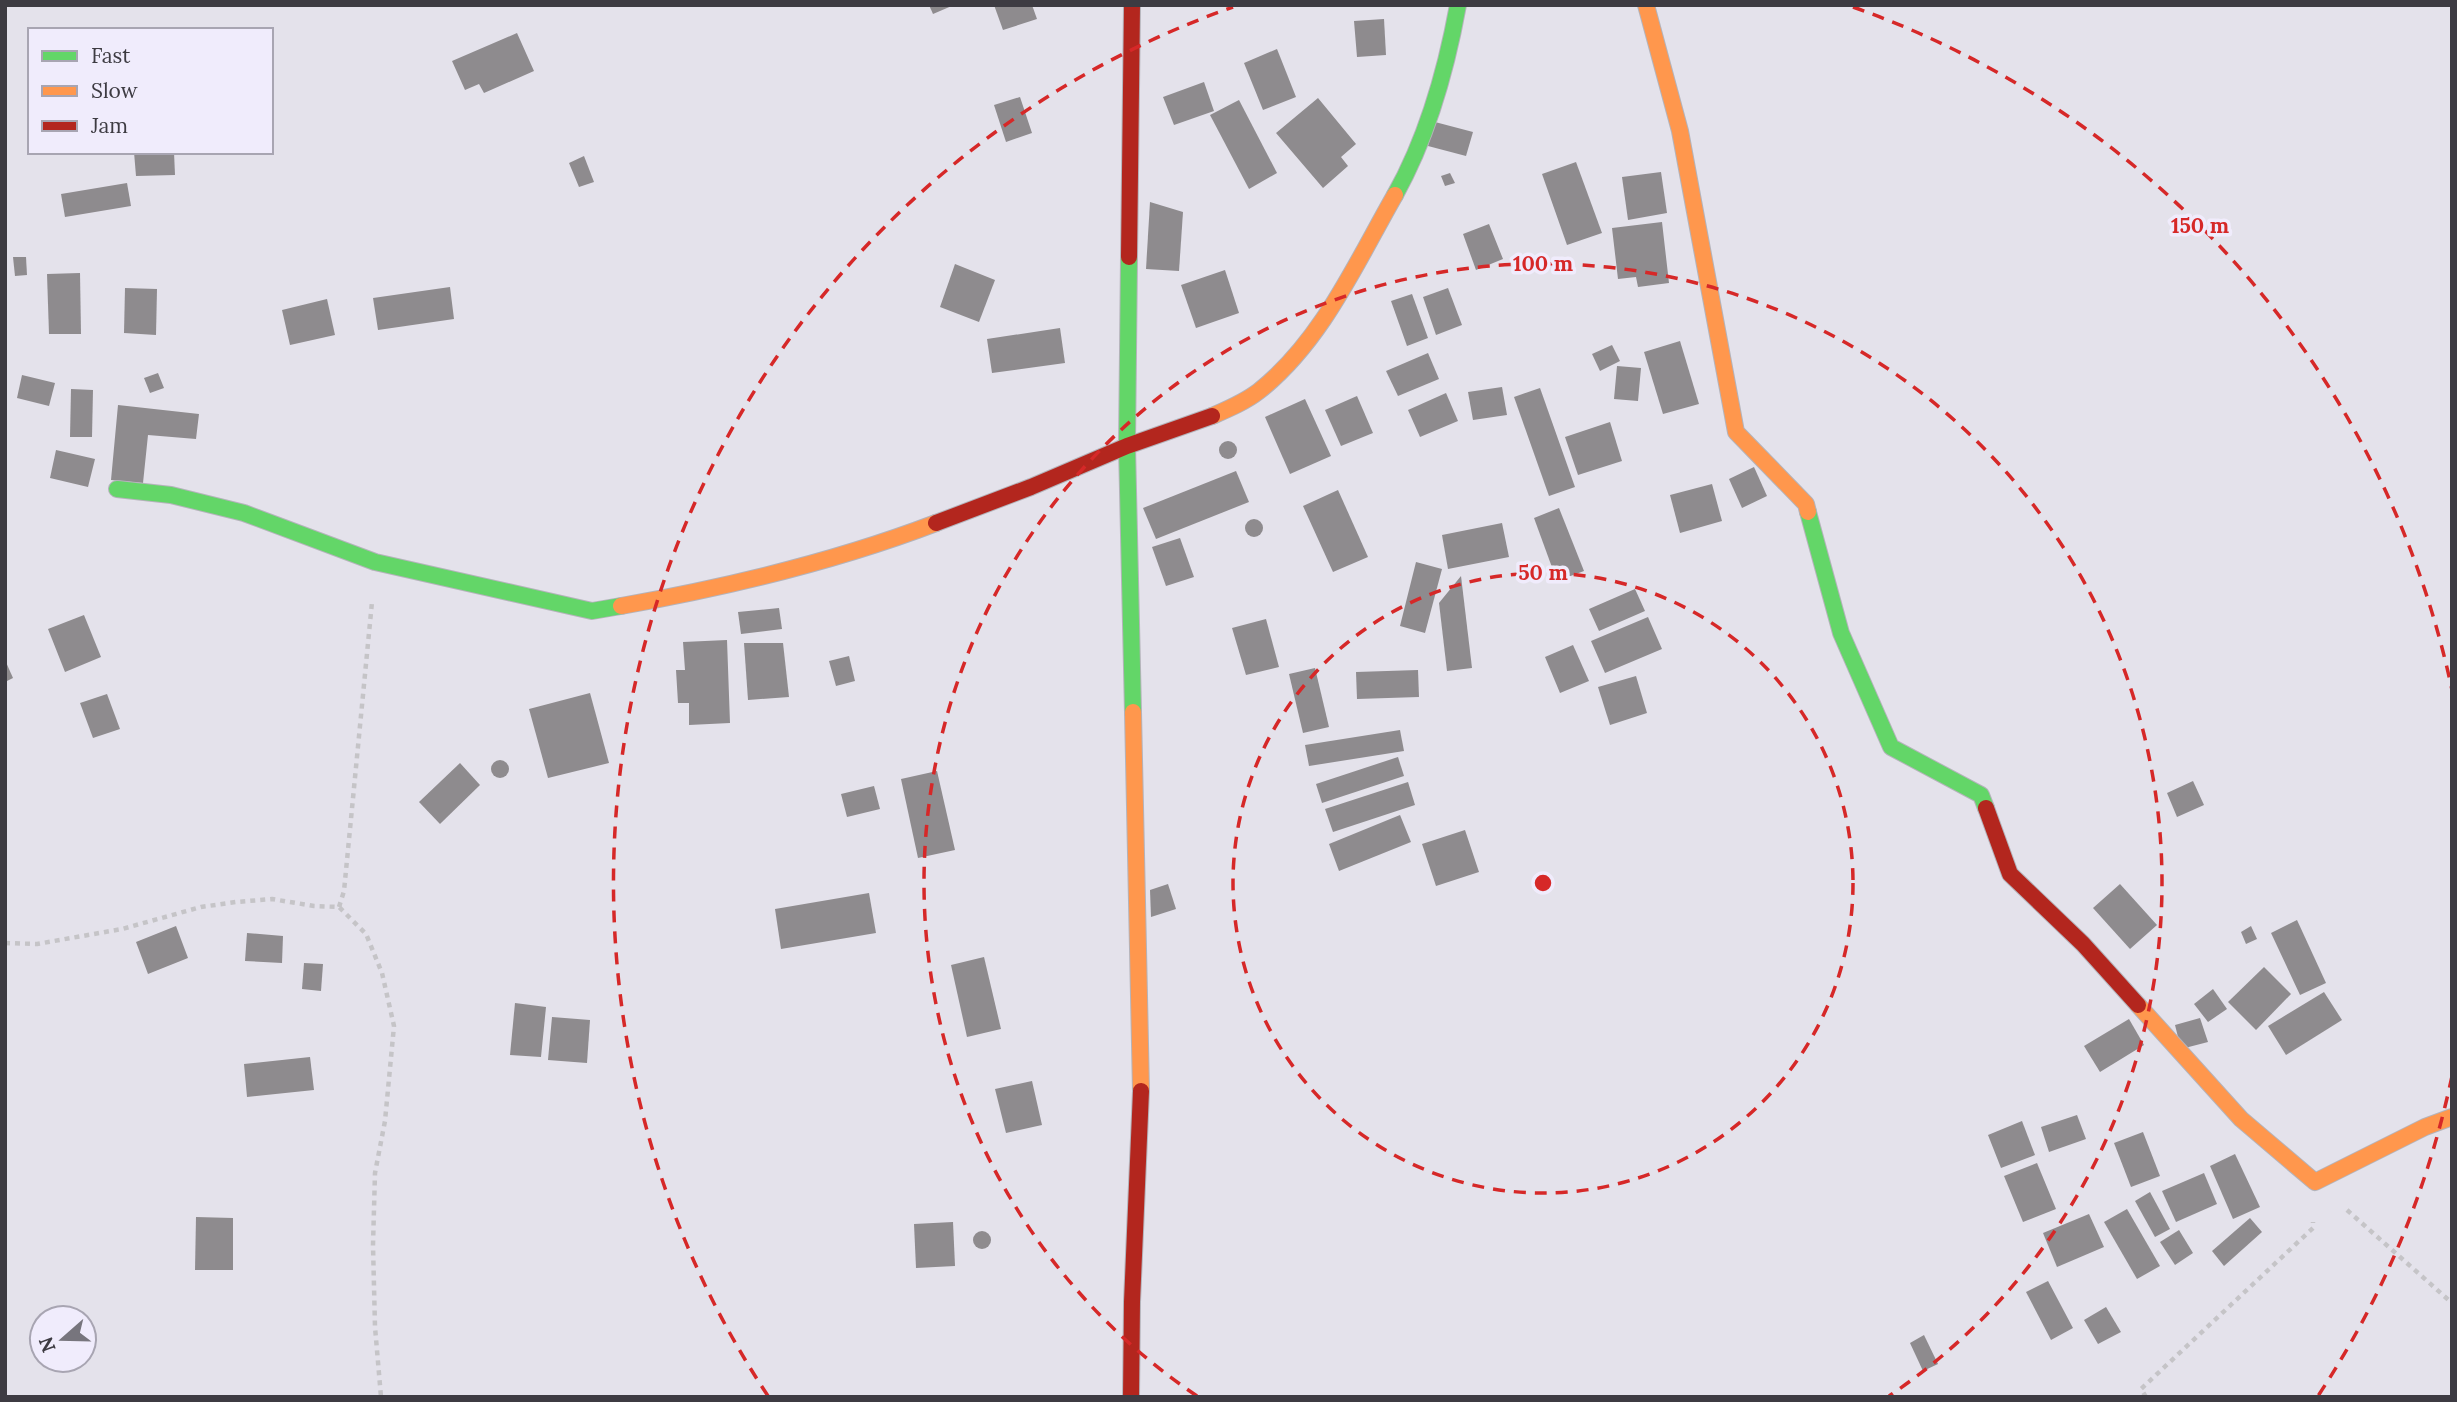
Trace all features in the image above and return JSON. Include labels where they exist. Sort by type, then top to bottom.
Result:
[{"type":"street","points":[[1131,1397],[1132,1302],[1141,1103],[1127,446],[1132,5]]},
{"type":"street","points":[[117,489],[172,495],[244,513],[375,562],[592,611],[691,594],[812,565],[898,538],[1031,487],[1127,446],[1233,407],[1259,391],[1297,355],[1325,317],[1403,178],[1429,122],[1449,57],[1458,5]]},
{"type":"street","points":[[1646,5],[1680,131],[1736,432],[1805,504],[1841,633],[1891,747],[1982,795],[2010,874],[2083,944],[2241,1119],[2315,1182],[2452,1117]]},
{"type":"path","points":[[339,907],[344,891],[375,562]]},
{"type":"path","points":[[5,943],[37,944],[98,933],[201,907],[272,899],[339,907],[366,934],[382,973],[394,1026],[391,1075],[375,1173],[374,1197],[375,1328],[381,1397]]},
{"type":"path","points":[[2315,1182],[2452,1303]]},
{"type":"path","points":[[2146,1397],[2141,1389],[2313,1228],[2315,1182]]},
{"type":"building","points":[[929,5],[954,5],[933,14]]},
{"type":"building","points":[[994,5],[1032,5],[1037,19],[1003,30]]},
{"type":"building","points":[[1384,19],[1386,55],[1357,57],[1354,21]]},
{"type":"building","points":[[517,33],[534,71],[484,93],[479,84],[465,90],[452,61]]},
{"type":"building","points":[[1277,49],[1296,97],[1263,110],[1244,63]]},
{"type":"building","points":[[1204,82],[1214,111],[1174,125],[1163,97]]},
{"type":"building","points":[[1020,97],[1032,133],[1006,142],[994,105]]},
{"type":"building","points":[[1318,98],[1356,144],[1341,157],[1348,166],[1323,188],[1276,133]]},
{"type":"building","points":[[1239,100],[1277,173],[1249,189],[1210,115]]},
{"type":"building","points":[[1435,122],[1473,132],[1466,156],[1428,146]]},
{"type":"building","points":[[134,154],[174,154],[175,175],[136,176]]},
{"type":"building","points":[[584,156],[594,182],[579,187],[569,163]]},
{"type":"building","points":[[1576,162],[1602,233],[1567,245],[1542,174]]},
{"type":"building","points":[[1661,172],[1667,213],[1628,220],[1622,177]]},
{"type":"building","points":[[1450,173],[1455,183],[1445,186],[1441,176]]},
{"type":"building","points":[[127,183],[131,206],[65,217],[61,194]]},
{"type":"building","points":[[1150,202],[1183,212],[1179,271],[1146,269]]},
{"type":"building","points":[[1662,222],[1669,283],[1638,287],[1636,277],[1618,279],[1612,228]]},
{"type":"building","points":[[1489,224],[1503,259],[1476,270],[1463,234]]},
{"type":"building","points":[[13,257],[26,257],[27,275],[15,276]]},
{"type":"building","points":[[955,264],[995,280],[979,322],[940,307]]},
{"type":"building","points":[[1225,270],[1239,313],[1196,328],[1181,285]]},
{"type":"building","points":[[80,273],[81,334],[49,334],[47,274]]},
{"type":"building","points":[[450,287],[454,319],[378,330],[373,298]]},
{"type":"building","points":[[125,288],[157,289],[156,335],[124,333]]},
{"type":"building","points":[[1448,288],[1462,325],[1436,335],[1423,297]]},
{"type":"building","points":[[1412,294],[1428,338],[1407,346],[1391,301]]},
{"type":"building","points":[[327,299],[335,335],[290,345],[282,310]]},
{"type":"building","points":[[1060,328],[1065,363],[992,373],[987,339]]},
{"type":"building","points":[[1680,341],[1699,404],[1663,414],[1644,352]]},
{"type":"building","points":[[1612,345],[1620,361],[1600,371],[1592,354]]},
{"type":"building","points":[[1428,353],[1439,379],[1398,396],[1386,371]]},
{"type":"building","points":[[1617,366],[1641,368],[1638,401],[1614,399]]},
{"type":"building","points":[[158,373],[164,388],[150,393],[144,378]]},
{"type":"building","points":[[22,375],[55,383],[49,406],[17,398]]},
{"type":"building","points":[[1502,387],[1507,415],[1473,420],[1468,392]]},
{"type":"building","points":[[1540,388],[1575,487],[1549,496],[1514,397]]},
{"type":"building","points":[[71,389],[93,390],[92,437],[70,437]]},
{"type":"building","points":[[1446,393],[1458,421],[1420,437],[1408,410]]},
{"type":"building","points":[[1357,396],[1373,433],[1341,446],[1325,410]]},
{"type":"building","points":[[1305,399],[1331,456],[1290,474],[1265,417]]},
{"type":"building","points":[[118,405],[199,414],[196,439],[148,435],[143,483],[111,480]]},
{"type":"building","points":[[1610,422],[1622,461],[1578,475],[1565,437]]},
{"type":"building","points":[[1228,441],[1234,444],[1237,450],[1234,456],[1228,459],[1222,456],[1219,450],[1222,444]]},
{"type":"building","points":[[56,450],[95,459],[88,487],[50,478]]},
{"type":"building","points":[[1754,467],[1767,496],[1742,508],[1729,479]]},
{"type":"building","points":[[1236,471],[1249,502],[1156,539],[1143,508]]},
{"type":"building","points":[[1712,484],[1722,521],[1680,533],[1670,495]]},
{"type":"building","points":[[1338,490],[1368,557],[1333,572],[1303,506]]},
{"type":"building","points":[[1559,508],[1584,571],[1557,581],[1534,518]]},
{"type":"building","points":[[1254,519],[1260,522],[1263,528],[1260,534],[1254,537],[1248,534],[1245,528],[1248,522]]},
{"type":"building","points":[[1502,523],[1509,557],[1448,569],[1442,535]]},
{"type":"building","points":[[1180,538],[1194,577],[1166,586],[1152,547]]},
{"type":"building","points":[[1416,562],[1442,569],[1425,633],[1400,626]]},
{"type":"building","points":[[1461,576],[1472,668],[1447,671],[1439,603]]},
{"type":"building","points":[[1635,589],[1645,611],[1599,631],[1589,609]]},
{"type":"building","points":[[779,608],[782,629],[741,634],[738,612]]},
{"type":"building","points":[[84,615],[101,657],[65,672],[48,629]]},
{"type":"building","points":[[1648,617],[1662,649],[1605,673],[1591,641]]},
{"type":"building","points":[[1266,619],[1279,667],[1246,675],[1232,628]]},
{"type":"building","points":[[727,640],[730,723],[689,725],[689,703],[678,703],[676,670],[685,670],[683,642]]},
{"type":"building","points":[[744,643],[783,643],[789,697],[748,700]]},
{"type":"building","points":[[1573,645],[1589,681],[1560,693],[1545,657]]},
{"type":"building","points":[[849,656],[855,681],[836,686],[829,661]]},
{"type":"building","points":[[5,660],[13,678],[5,682]]},
{"type":"building","points":[[1315,668],[1329,727],[1303,733],[1289,674]]},
{"type":"building","points":[[1418,670],[1419,697],[1357,699],[1356,672]]},
{"type":"building","points":[[1636,676],[1647,713],[1610,725],[1598,687]]},
{"type":"building","points":[[590,693],[609,763],[548,778],[529,709]]},
{"type":"building","points":[[107,694],[120,729],[93,738],[80,703]]},
{"type":"building","points":[[1400,730],[1404,751],[1309,766],[1305,745]]},
{"type":"building","points":[[1398,757],[1404,776],[1322,803],[1316,784]]},
{"type":"building","points":[[500,760],[506,763],[509,769],[506,775],[500,778],[494,775],[491,769],[494,763]]},
{"type":"building","points":[[460,763],[480,785],[440,824],[419,802]]},
{"type":"building","points":[[937,771],[955,850],[918,858],[901,779]]},
{"type":"building","points":[[2193,781],[2204,805],[2177,817],[2167,793]]},
{"type":"building","points":[[1408,782],[1415,805],[1333,832],[1325,809]]},
{"type":"building","points":[[874,786],[880,809],[847,817],[841,794]]},
{"type":"building","points":[[1400,815],[1411,842],[1339,871],[1329,844]]},
{"type":"building","points":[[1465,830],[1479,872],[1436,886],[1422,844]]},
{"type":"building","points":[[1168,884],[1176,909],[1151,917],[1150,890]]},
{"type":"building","points":[[2120,884],[2157,925],[2130,949],[2093,908]]},
{"type":"building","points":[[869,893],[876,933],[781,949],[775,909]]},
{"type":"building","points":[[2297,920],[2326,983],[2300,995],[2271,933]]},
{"type":"building","points":[[176,926],[188,958],[148,974],[136,942]]},
{"type":"building","points":[[2251,926],[2257,939],[2246,944],[2241,932]]},
{"type":"building","points":[[247,933],[283,936],[282,963],[245,961]]},
{"type":"building","points":[[984,957],[1001,1029],[967,1037],[951,965]]},
{"type":"building","points":[[304,963],[323,964],[321,991],[302,989]]},
{"type":"building","points":[[2264,967],[2291,994],[2256,1030],[2228,1002]]},
{"type":"building","points":[[2213,989],[2227,1009],[2208,1022],[2194,1004]]},
{"type":"building","points":[[2324,992],[2342,1020],[2286,1055],[2268,1026]]},
{"type":"building","points":[[515,1003],[546,1007],[541,1057],[510,1055]]},
{"type":"building","points":[[552,1017],[590,1020],[587,1063],[548,1060]]},
{"type":"building","points":[[2200,1018],[2208,1042],[2181,1049],[2175,1025]]},
{"type":"building","points":[[2129,1019],[2144,1045],[2100,1072],[2084,1046]]},
{"type":"building","points":[[310,1057],[314,1090],[247,1097],[244,1064]]},
{"type":"building","points":[[1032,1081],[1042,1125],[1006,1133],[995,1089]]},
{"type":"building","points":[[2077,1115],[2086,1139],[2049,1152],[2041,1127]]},
{"type":"building","points":[[2022,1121],[2035,1155],[2001,1168],[1988,1135]]},
{"type":"building","points":[[2143,1132],[2160,1176],[2131,1187],[2114,1143]]},
{"type":"building","points":[[2235,1154],[2260,1207],[2233,1219],[2210,1166]]},
{"type":"building","points":[[2037,1163],[2056,1209],[2023,1222],[2004,1176]]},
{"type":"building","points":[[2204,1173],[2217,1204],[2176,1222],[2162,1191]]},
{"type":"building","points":[[2150,1192],[2170,1229],[2155,1237],[2135,1201]]},
{"type":"building","points":[[2127,1209],[2160,1266],[2137,1279],[2104,1222]]},
{"type":"building","points":[[2089,1214],[2104,1247],[2057,1267],[2043,1233]]},
{"type":"building","points":[[196,1217],[233,1218],[233,1270],[195,1270]]},
{"type":"building","points":[[2250,1218],[2262,1232],[2224,1266],[2212,1251]]},
{"type":"building","points":[[953,1222],[955,1266],[916,1268],[914,1224]]},
{"type":"building","points":[[2179,1230],[2193,1253],[2175,1265],[2160,1242]]},
{"type":"building","points":[[982,1231],[988,1234],[991,1240],[988,1246],[982,1249],[976,1246],[973,1240],[976,1234]]},
{"type":"building","points":[[2048,1281],[2073,1328],[2051,1340],[2026,1292]]},
{"type":"building","points":[[2106,1307],[2121,1332],[2098,1344],[2084,1320]]},
{"type":"building","points":[[1924,1335],[1938,1364],[1923,1371],[1910,1343]]},
{"type":"traffic: fast","points":[[1395,195],[1417,150],[1434,103],[1458,5]]},
{"type":"traffic: fast","points":[[1129,257],[1127,446],[1133,712]]},
{"type":"traffic: fast","points":[[117,489],[171,495],[244,513],[375,562],[592,611],[621,606]]},
{"type":"traffic: fast","points":[[1808,512],[1841,633],[1891,747],[1981,795],[1986,808]]},
{"type":"traffic: slow","points":[[1646,5],[1680,131],[1736,432],[1806,504],[1808,512]]},
{"type":"traffic: slow","points":[[1212,416],[1259,391],[1301,349],[1336,300],[1395,195]]},
{"type":"traffic: slow","points":[[621,606],[780,572],[859,550],[936,523]]},
{"type":"traffic: slow","points":[[1133,712],[1141,1091]]},
{"type":"traffic: slow","points":[[2138,1005],[2241,1119],[2315,1182],[2425,1127],[2452,1117]]},
{"type":"traffic: jam","points":[[1129,257],[1132,5]]},
{"type":"traffic: jam","points":[[936,523],[1031,487],[1127,446],[1212,416]]},
{"type":"traffic: jam","points":[[1986,808],[2010,874],[2083,944],[2138,1005]]},
{"type":"traffic: jam","points":[[1131,1397],[1132,1302],[1141,1091]]}]
